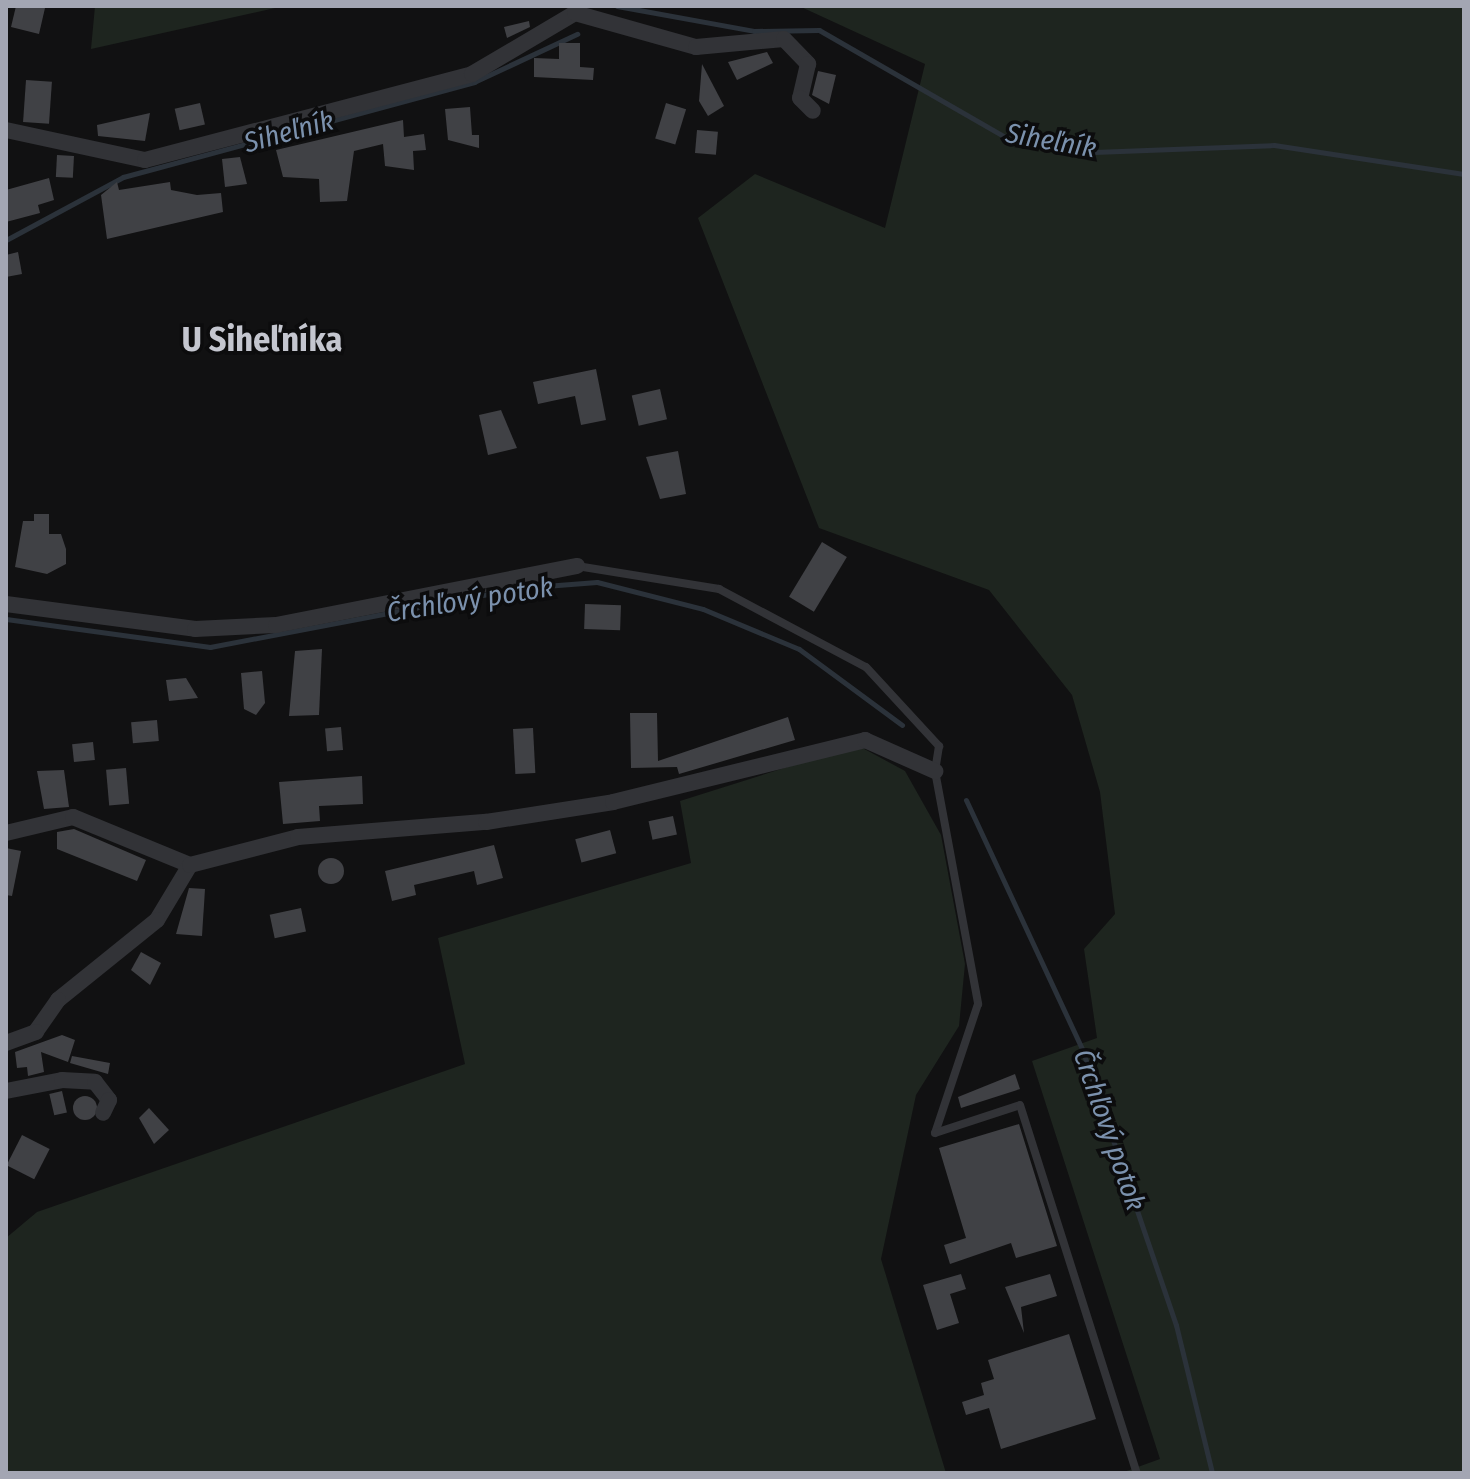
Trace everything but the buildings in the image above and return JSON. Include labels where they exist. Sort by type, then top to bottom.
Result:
[{"type":"street","points":[[6,130],[145,160],[472,74],[575,13],[696,47],[784,39],[808,64],[800,98],[813,111]]},
{"type":"street","points":[[6,604],[195,629],[276,625],[577,566]]},
{"type":"street","points":[[6,833],[73,817],[190,865],[298,837],[486,822],[613,802],[865,740],[935,771]]},
{"type":"street","points":[[6,1043],[36,1032],[58,1000],[157,920],[190,865]]},
{"type":"street","points":[[6,1091],[95,1082],[109,1100],[103,1113]]},
{"type":"lane","points":[[577,566],[719,589],[866,667],[939,746],[935,771],[978,1004],[935,1133],[1020,1105],[1137,1473]]},
{"type":"shaded area","points":[[95,6],[284,6],[91,49]]},
{"type":"shaded area","points":[[799,6],[1464,6],[1464,1473],[1121,1473],[1160,1459],[1032,1061],[1097,1038],[1084,949],[1115,914],[1100,792],[1072,695],[989,590],[819,528],[698,218],[755,174],[885,228],[925,64]]},
{"type":"shaded area","points":[[857,745],[905,771],[941,835],[965,964],[959,1026],[916,1095],[881,1259],[946,1473],[6,1473],[6,1238],[37,1212],[465,1064],[438,938],[691,863],[680,801]]},
{"type":"waterway","name":"Siheľník","points":[[617,6],[754,31],[819,30],[1005,137],[1094,152],[1274,145],[1464,174]]},
{"type":"waterway","name":"Siheľník","points":[[6,240],[123,177],[474,82],[577,34]]},
{"type":"waterway","name":"Črchľový potok","points":[[6,619],[210,647],[519,588],[597,582],[703,609],[799,649],[902,725]]},
{"type":"waterway","name":"Črchľový potok","points":[[966,800],[1082,1049],[1176,1325],[1212,1473]]},
{"type":"district","name":"U Siheľníka","points":[[262,340]]}]
